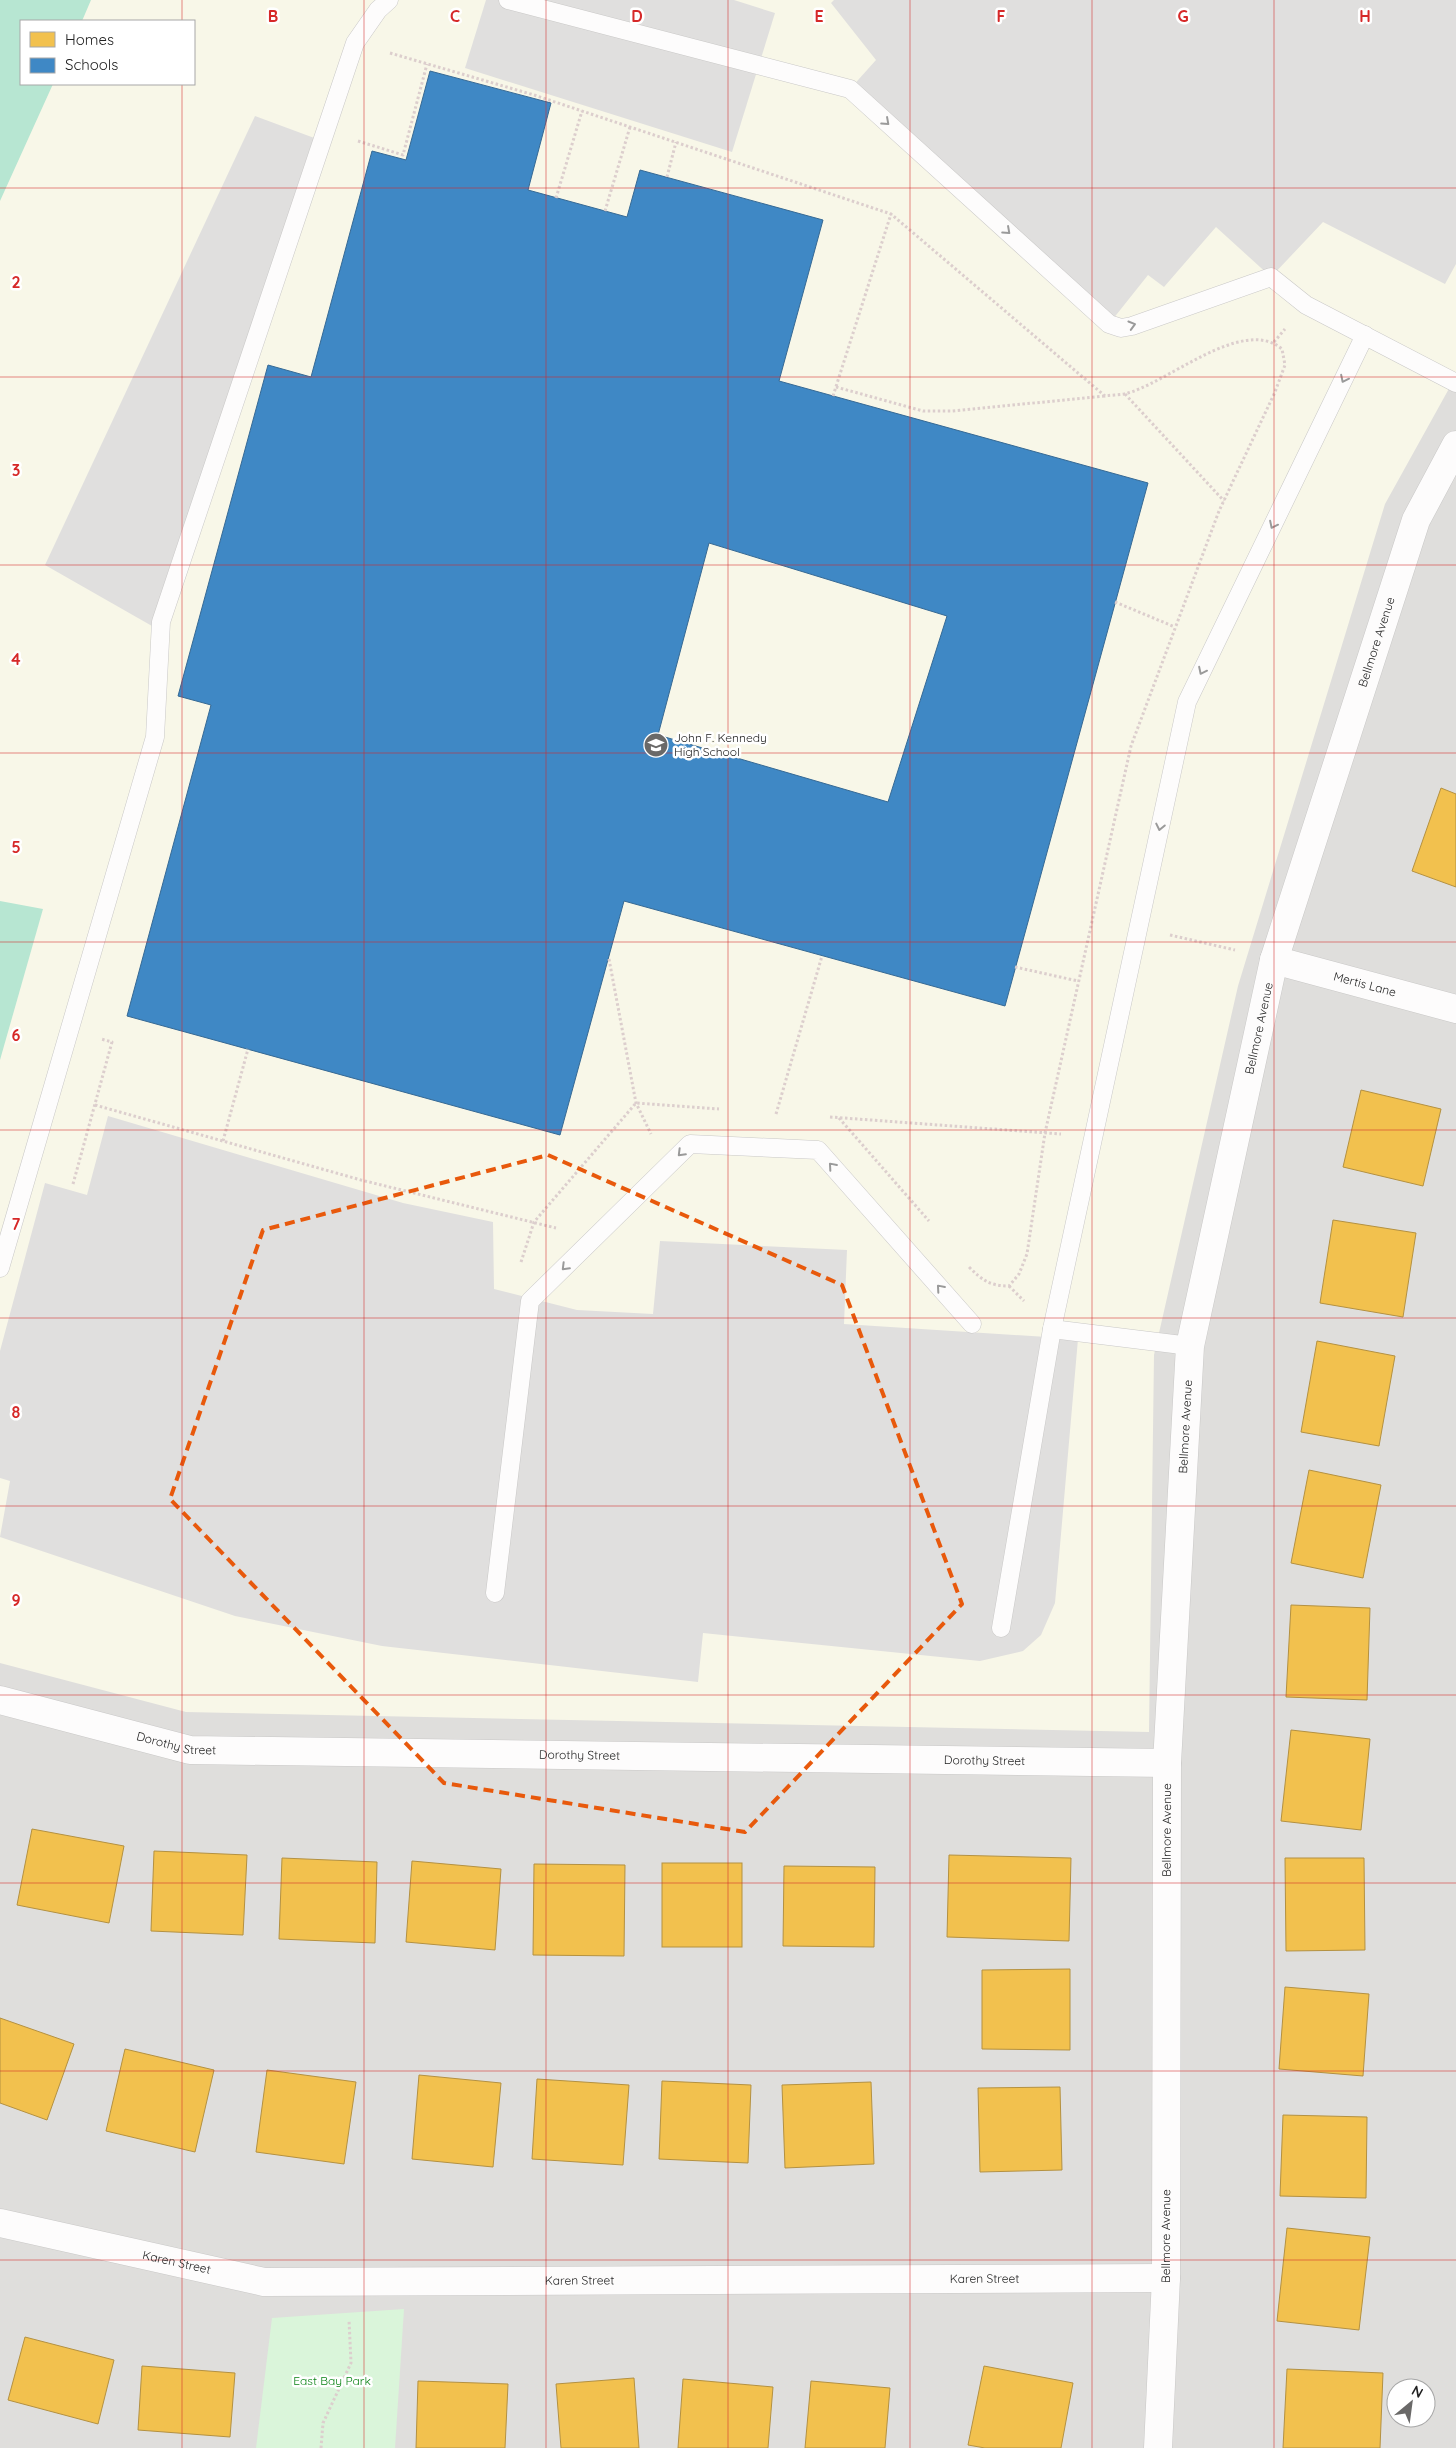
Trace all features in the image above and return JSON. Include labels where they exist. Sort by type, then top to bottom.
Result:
[{"type":"street","name":"Bellmore Avenue","points":[[1158,2448],[1166,2278],[1167,1763],[1190,1346],[1274,960],[1416,520],[1456,445]]},
{"type":"street","name":"Mertis Lane","points":[[1274,960],[1456,1009]]},
{"type":"street","name":"Dorothy Street","points":[[0,1700],[190,1750],[1167,1763]]},
{"type":"street","name":"Karen Street","points":[[0,2223],[264,2282],[1166,2278]]},
{"type":"lane","points":[[0,1268],[155,737],[161,622],[355,43],[378,10],[389,0]]},
{"type":"lane","points":[[508,0],[850,89],[1109,324],[1121,328],[1132,326],[1271,277],[1306,305],[1456,382]]},
{"type":"lane","points":[[1001,1628],[1052,1329],[1187,702],[1365,335]]},
{"type":"lane","points":[[495,1592],[530,1301],[690,1144],[818,1150],[972,1324]]},
{"type":"lane","points":[[1052,1329],[1190,1346]]},
{"type":"path","points":[[355,43],[582,111],[890,214],[1105,396]]},
{"type":"path","points":[[326,131],[403,155],[427,64]]},
{"type":"path","points":[[556,198],[582,111]]},
{"type":"path","points":[[605,211],[630,127]]},
{"type":"path","points":[[667,177],[676,142]]},
{"type":"path","points":[[833,396],[890,214]]},
{"type":"path","points":[[836,387],[923,411],[952,411],[1125,394],[1226,345],[1257,340],[1274,342],[1282,350],[1285,366],[1275,392],[1224,501],[1131,746],[1045,1133],[1027,1254],[1019,1274],[1009,1286],[996,1286],[983,1281],[967,1264]]},
{"type":"path","points":[[1125,394],[1224,501]]},
{"type":"path","points":[[1115,602],[1175,627]]},
{"type":"path","points":[[1167,934],[1234,950]]},
{"type":"path","points":[[776,1114],[822,956]]},
{"type":"path","points":[[609,958],[636,1103],[652,1136]]},
{"type":"path","points":[[1015,967],[1078,981]]},
{"type":"path","points":[[69,1030],[112,1042],[73,1184]]},
{"type":"path","points":[[223,1141],[248,1049]]},
{"type":"path","points":[[95,1105],[361,1180],[594,1238]]},
{"type":"path","points":[[838,1118],[935,1228]]},
{"type":"path","points":[[320,2448],[323,2423],[351,2363],[348,2281]]},
{"type":"highlighted area","points":[[548,1155],[842,1285],[962,1604],[745,1832],[444,1783],[170,1499],[263,1230]]},
{"type":"shaded area","name":"John F. Kennedy High School","points":[[0,0],[1456,0],[1456,2448],[0,2448]]},
{"type":"shaded area","name":"John F. Kennedy High School","points":[[0,0],[1456,0],[1456,376],[1385,504],[1238,986],[1154,1355],[1149,1732],[186,1712],[0,1663]]},
{"type":"shaded area","points":[[486,0],[734,0],[775,13],[732,152],[465,68]]},
{"type":"shaded area","points":[[834,0],[1456,0],[1456,264],[1445,284],[1323,222],[1271,277],[1216,227],[1164,287],[1148,275],[1109,324],[850,89],[876,60],[831,3]]},
{"type":"shaded area","points":[[255,116],[317,139],[152,626],[45,565]]},
{"type":"shaded area","points":[[108,1116],[403,1203],[493,1222],[494,1289],[577,1310],[653,1314],[660,1241],[847,1250],[844,1324],[1078,1339],[1055,1603],[1041,1635],[1023,1651],[980,1661],[703,1633],[698,1682],[382,1646],[235,1616],[0,1537],[10,1481],[0,1478],[0,1351],[45,1183],[87,1195]]},
{"type":"green space","points":[[0,0],[91,0],[82,20],[20,20],[20,85],[53,85],[0,201]]},
{"type":"green space","points":[[0,901],[43,909],[0,1060]]},
{"type":"green space","name":"East Bay Park","points":[[404,2309],[395,2448],[256,2448],[272,2318]]},
{"type":"building: Homes","points":[[1441,788],[1456,794],[1456,887],[1412,871]]},
{"type":"building: Homes","points":[[1361,1090],[1441,1109],[1423,1186],[1343,1167]]},
{"type":"building: Homes","points":[[1333,1220],[1416,1233],[1403,1317],[1320,1303]]},
{"type":"building: Homes","points":[[1317,1341],[1395,1356],[1379,1446],[1301,1432]]},
{"type":"building: Homes","points":[[1309,1470],[1381,1485],[1363,1578],[1291,1563]]},
{"type":"building: Homes","points":[[1291,1605],[1370,1608],[1367,1700],[1286,1697]]},
{"type":"building: Homes","points":[[1291,1730],[1370,1739],[1361,1830],[1281,1821]]},
{"type":"building: Homes","points":[[32,1829],[124,1846],[109,1923],[17,1905]]},
{"type":"building: Homes","points":[[154,1851],[247,1855],[243,1935],[151,1931]]},
{"type":"building: Homes","points":[[949,1855],[1071,1858],[1069,1941],[947,1937]]},
{"type":"building: Homes","points":[[282,1858],[377,1862],[375,1943],[279,1939]]},
{"type":"building: Homes","points":[[1285,1858],[1364,1858],[1365,1950],[1286,1951]]},
{"type":"building: Homes","points":[[412,1861],[501,1869],[495,1950],[406,1942]]},
{"type":"building: Homes","points":[[662,1863],[742,1863],[742,1947],[662,1947]]},
{"type":"building: Homes","points":[[534,1864],[625,1865],[624,1956],[533,1955]]},
{"type":"building: Homes","points":[[784,1866],[875,1867],[874,1947],[783,1946]]},
{"type":"building: Homes","points":[[1070,1969],[1070,2050],[982,2049],[982,1970]]},
{"type":"building: Homes","points":[[1285,1987],[1369,1994],[1363,2076],[1279,2069]]},
{"type":"building: Homes","points":[[0,2018],[74,2044],[47,2120],[0,2103]]},
{"type":"building: Homes","points":[[125,2049],[214,2070],[195,2152],[106,2131]]},
{"type":"building: Homes","points":[[267,2070],[356,2082],[344,2164],[256,2152]]},
{"type":"building: Homes","points":[[419,2075],[501,2083],[493,2167],[412,2159]]},
{"type":"building: Homes","points":[[537,2079],[629,2085],[623,2165],[532,2159]]},
{"type":"building: Homes","points":[[662,2081],[751,2085],[748,2163],[659,2159]]},
{"type":"building: Homes","points":[[871,2082],[874,2164],[785,2168],[782,2085]]},
{"type":"building: Homes","points":[[1060,2087],[1062,2170],[980,2172],[978,2088]]},
{"type":"building: Homes","points":[[1283,2115],[1367,2117],[1366,2198],[1280,2196]]},
{"type":"building: Homes","points":[[1287,2228],[1370,2237],[1359,2330],[1277,2321]]},
{"type":"building: Homes","points":[[25,2337],[114,2360],[98,2424],[8,2400]]},
{"type":"building: Homes","points":[[142,2366],[235,2373],[230,2437],[138,2430]]},
{"type":"building: Homes","points":[[984,2366],[1073,2383],[1061,2448],[985,2448],[968,2445]]},
{"type":"building: Homes","points":[[1287,2369],[1383,2373],[1380,2448],[1283,2448]]},
{"type":"building: Homes","points":[[634,2378],[639,2448],[561,2448],[556,2384]]},
{"type":"building: Homes","points":[[683,2379],[773,2387],[768,2448],[678,2448]]},
{"type":"building: Homes","points":[[418,2381],[508,2384],[505,2448],[416,2448]]},
{"type":"building: Homes","points":[[811,2381],[890,2388],[885,2448],[805,2448]]},
{"type":"building: Schools","points":[[430,71],[551,103],[528,190],[627,217],[640,170],[823,220],[779,381],[1148,483],[1005,1006],[624,901],[560,1135],[127,1016],[211,705],[178,696],[268,365],[311,377],[372,151],[406,160]],"holes":[[[709,543],[947,616],[888,802],[658,735]]]},
{"type":"place","name":"John F. Kennedy High School","points":[[656,745]]}]
